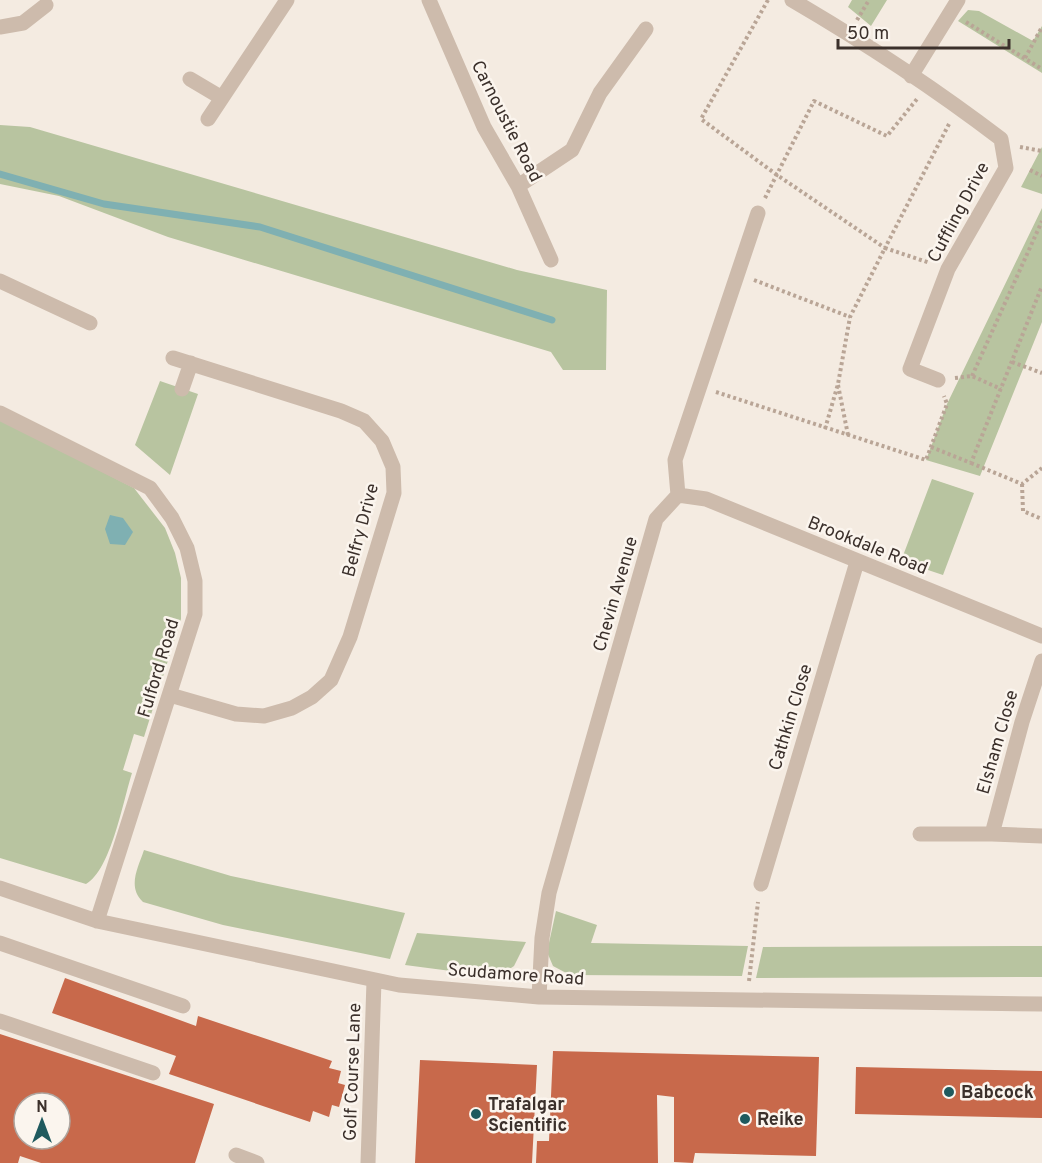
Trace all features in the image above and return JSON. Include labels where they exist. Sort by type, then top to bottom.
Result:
[{"type":"street","points":[[208,119],[287,0]]},
{"type":"street","name":"Carnoustie Road","points":[[429,0],[484,126],[518,186],[551,260]]},
{"type":"street","name":"Cuffling Drive","points":[[792,0],[849,34],[958,106],[1001,139],[1006,168],[948,269],[910,369],[938,380]]},
{"type":"street","points":[[0,27],[22,22],[46,5]]},
{"type":"street","points":[[911,76],[954,6]]},
{"type":"street","points":[[518,186],[572,150],[600,93],[646,29]]},
{"type":"street","points":[[190,79],[222,98]]},
{"type":"street","points":[[678,495],[675,460],[758,213]]},
{"type":"street","points":[[0,281],[90,323]]},
{"type":"street","name":"Belfry Drive","points":[[170,695],[236,714],[264,716],[292,708],[312,697],[331,680],[350,637],[394,493],[393,467],[382,441],[364,421],[341,411],[173,358]]},
{"type":"street","points":[[182,389],[191,363]]},
{"type":"street","name":"Fulford Road","points":[[0,413],[150,488],[172,518],[187,548],[195,581],[195,614],[97,921]]},
{"type":"street","name":"Brookdale Road","points":[[678,495],[706,499],[1042,636]]},
{"type":"street","name":"Chevin Avenue","points":[[539,997],[542,938],[549,893],[657,519],[678,495]]},
{"type":"street","name":"Cathkin Close","points":[[760,884],[857,562]]},
{"type":"street","name":"Elsham Close","points":[[992,834],[1022,722],[1042,661]]},
{"type":"street","points":[[920,834],[1042,836]]},
{"type":"street","name":"Scudamore Road","points":[[0,888],[97,921],[374,981],[539,997],[1042,1004]]},
{"type":"street","points":[[0,943],[183,1006]]},
{"type":"street","name":"Golf Course Lane","points":[[368,1163],[374,981]]},
{"type":"street","points":[[0,1021],[153,1072]]},
{"type":"street","points":[[236,1155],[257,1163]]},
{"type":"path","points":[[768,0],[701,118],[777,175],[885,248],[948,269]]},
{"type":"path","points":[[954,6],[1042,69]]},
{"type":"path","points":[[1025,58],[1042,27]]},
{"type":"path","points":[[758,213],[814,101],[887,136],[927,87]]},
{"type":"path","points":[[825,429],[838,384],[850,317],[958,106]]},
{"type":"path","points":[[1030,170],[1042,176]]},
{"type":"path","points":[[972,376],[1042,221]]},
{"type":"path","points":[[739,275],[850,317]]},
{"type":"path","points":[[970,463],[1042,286]]},
{"type":"path","points":[[1012,362],[1042,373]]},
{"type":"path","points":[[698,386],[926,460],[947,404],[938,380],[972,376],[1001,389]]},
{"type":"path","points":[[838,384],[848,435]]},
{"type":"path","points":[[931,447],[1022,484]]},
{"type":"path","points":[[1022,484],[1042,468]]},
{"type":"path","points":[[1022,484],[1023,511],[1042,519]]},
{"type":"path","points":[[747,1000],[760,884]]},
{"type":"green space","points":[[852,0],[887,0],[871,26],[848,7]]},
{"type":"green space","points":[[968,10],[979,11],[1033,41],[1042,26],[1042,73],[958,21]]},
{"type":"green space","points":[[0,125],[30,127],[517,270],[607,290],[606,370],[563,370],[551,352],[168,237],[59,196],[0,184]]},
{"type":"green space","points":[[1042,147],[1042,194],[1021,187]]},
{"type":"green space","points":[[1042,208],[1042,322],[980,476],[926,460],[947,404]]},
{"type":"green space","points":[[160,381],[198,394],[170,475],[135,445]]},
{"type":"green space","points":[[0,419],[134,488],[165,528],[175,553],[181,578],[181,619],[144,737],[134,734],[123,770],[132,773],[115,834],[102,865],[86,884],[0,858]]},
{"type":"green space","points":[[932,479],[974,493],[943,575],[901,561]]},
{"type":"green space","points":[[144,850],[231,876],[405,913],[390,959],[223,925],[143,902],[136,890],[135,877]]},
{"type":"green space","points":[[556,911],[597,925],[591,943],[748,946],[742,976],[570,975],[553,966],[547,952]]},
{"type":"green space","points":[[417,933],[526,942],[514,966],[497,977],[405,965]]},
{"type":"green space","points":[[1042,946],[1042,977],[756,978],[763,947]]},
{"type":"water","points":[[110,515],[123,518],[133,532],[125,545],[110,544],[105,529]]},
{"type":"building","points":[[65,978],[196,1026],[198,1016],[332,1061],[329,1068],[341,1071],[338,1083],[345,1085],[339,1107],[332,1105],[329,1117],[313,1111],[310,1122],[169,1074],[176,1056],[52,1013]]},
{"type":"building","points":[[0,1034],[214,1104],[195,1163],[41,1163],[20,1156],[18,1163],[0,1163]]},
{"type":"building","name":"Reike","points":[[553,1051],[819,1057],[816,1156],[695,1153],[693,1163],[674,1162],[674,1097],[657,1095],[658,1163],[536,1163],[537,1141],[549,1141]]},
{"type":"building","name":"Trafalgar Scientific","points":[[420,1060],[537,1065],[532,1163],[415,1163]]},
{"type":"building","name":"Babcock","points":[[856,1067],[1042,1071],[1042,1118],[855,1114]]},
{"type":"waterway","points":[[0,174],[104,204],[260,227],[552,320]]},
{"type":"place","name":"Babcock","points":[[949,1092]]},
{"type":"place","name":"Trafalgar Scientific","points":[[476,1114]]},
{"type":"place","name":"Reike","points":[[745,1119]]}]
